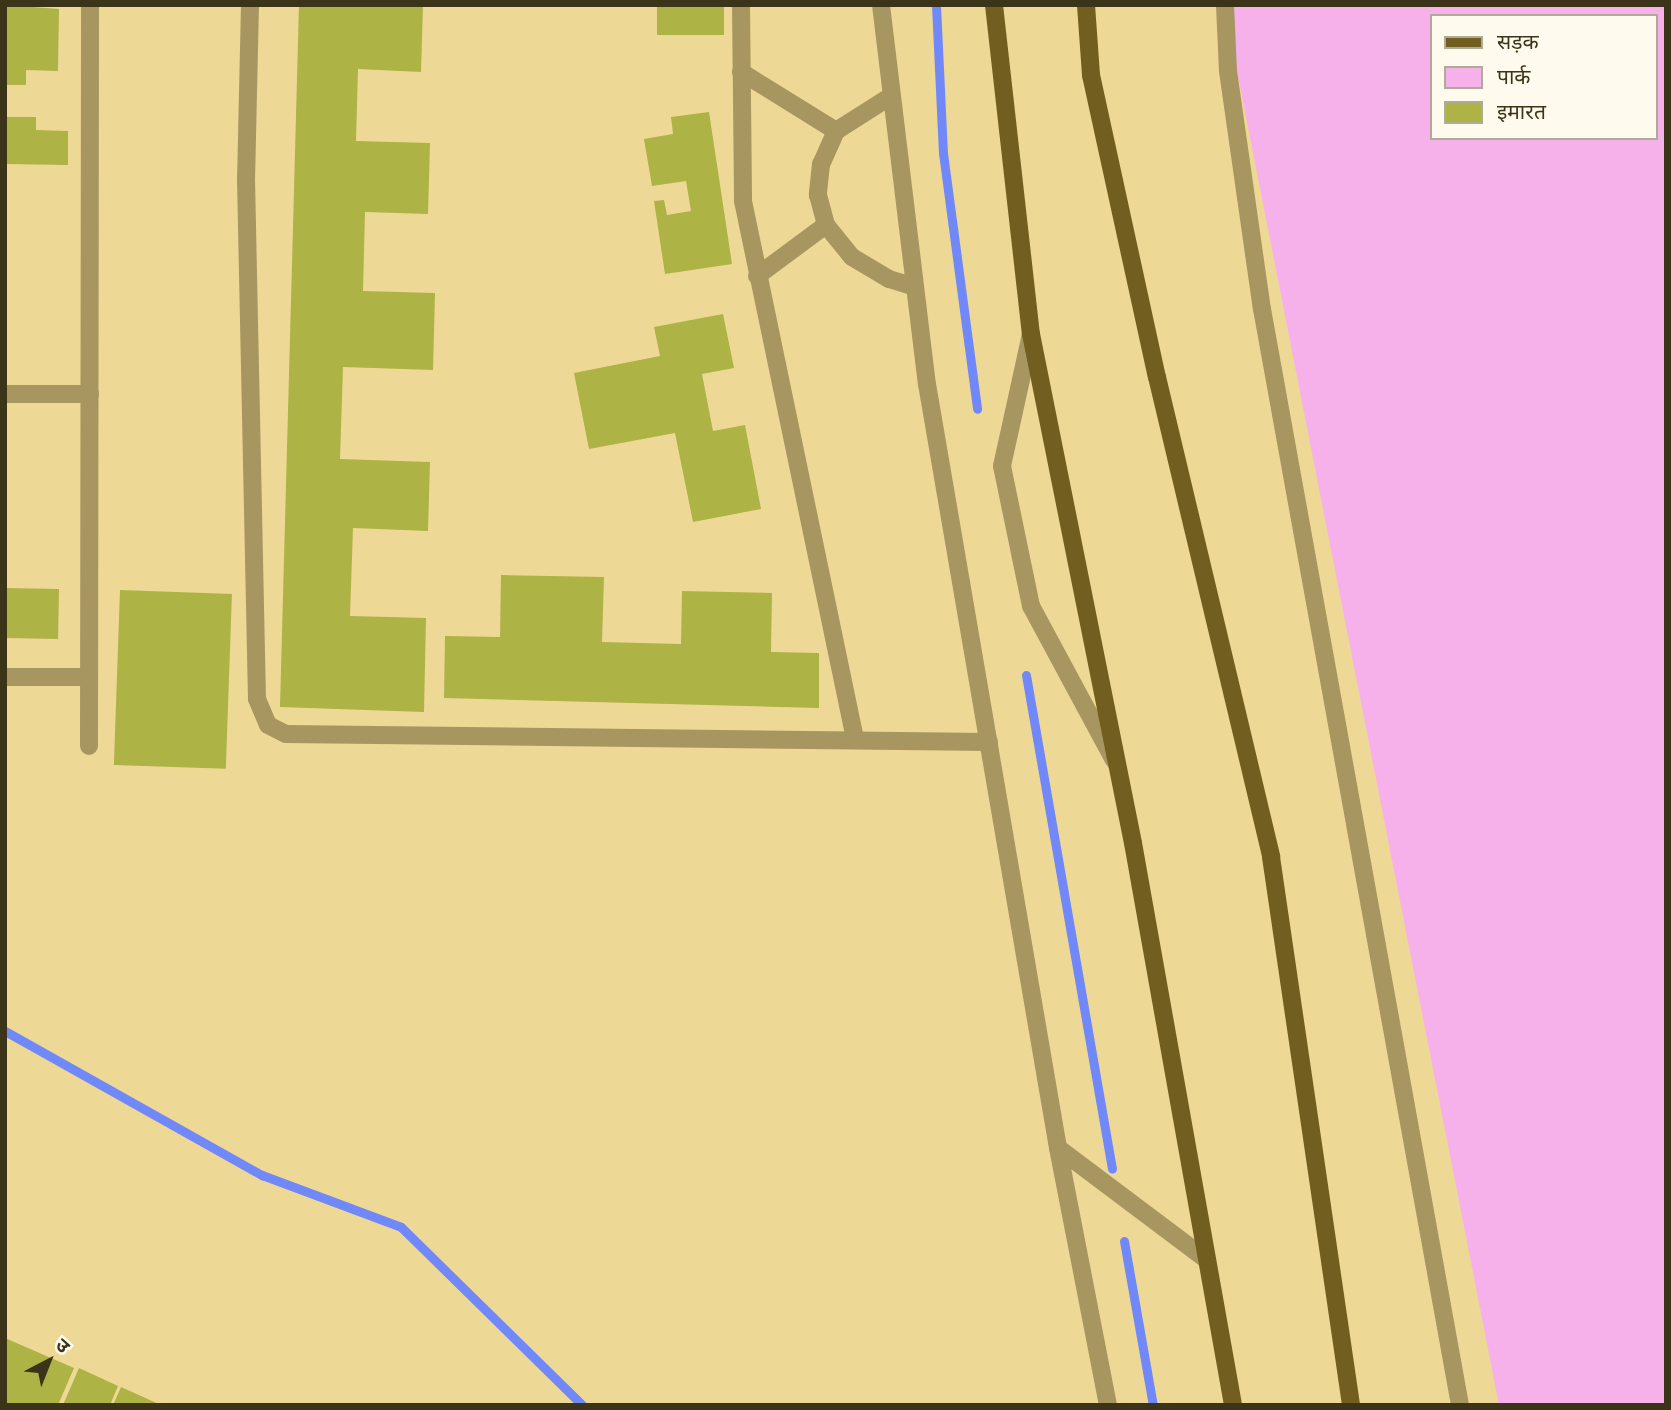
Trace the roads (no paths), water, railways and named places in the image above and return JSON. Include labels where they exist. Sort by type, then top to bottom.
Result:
[{"type":"main road","points":[[994,5],[1031,334],[1117,766],[1233,1405]]},
{"type":"main road","points":[[1086,5],[1091,75],[1154,363],[1271,857],[1351,1405]]},
{"type":"street","points":[[89,746],[90,5]]},
{"type":"street","points":[[250,5],[246,179],[256,685],[268,724],[286,734],[989,742]]},
{"type":"street","points":[[740,5],[743,201],[855,739]]},
{"type":"street","points":[[881,5],[927,384],[1058,1148],[1108,1405]]},
{"type":"street","points":[[1225,5],[1230,84],[1262,309],[1460,1405]]},
{"type":"street","points":[[741,72],[836,131]]},
{"type":"street","points":[[891,96],[836,131],[821,164],[818,195],[826,225],[852,257],[889,279],[915,286]]},
{"type":"street","points":[[757,276],[826,225]]},
{"type":"street","points":[[1031,334],[1002,466],[1031,606],[1117,766]]},
{"type":"street","points":[[5,394],[90,394]]},
{"type":"street","points":[[5,677],[89,677]]},
{"type":"street","points":[[1058,1148],[1207,1260]]},
{"type":"waterway","points":[[936,5],[943,153],[977,409]]},
{"type":"waterway","points":[[1026,675],[1112,1169]]},
{"type":"waterway","points":[[5,1031],[262,1175],[401,1227],[582,1405]]},
{"type":"waterway","points":[[1124,1241],[1153,1405]]}]
